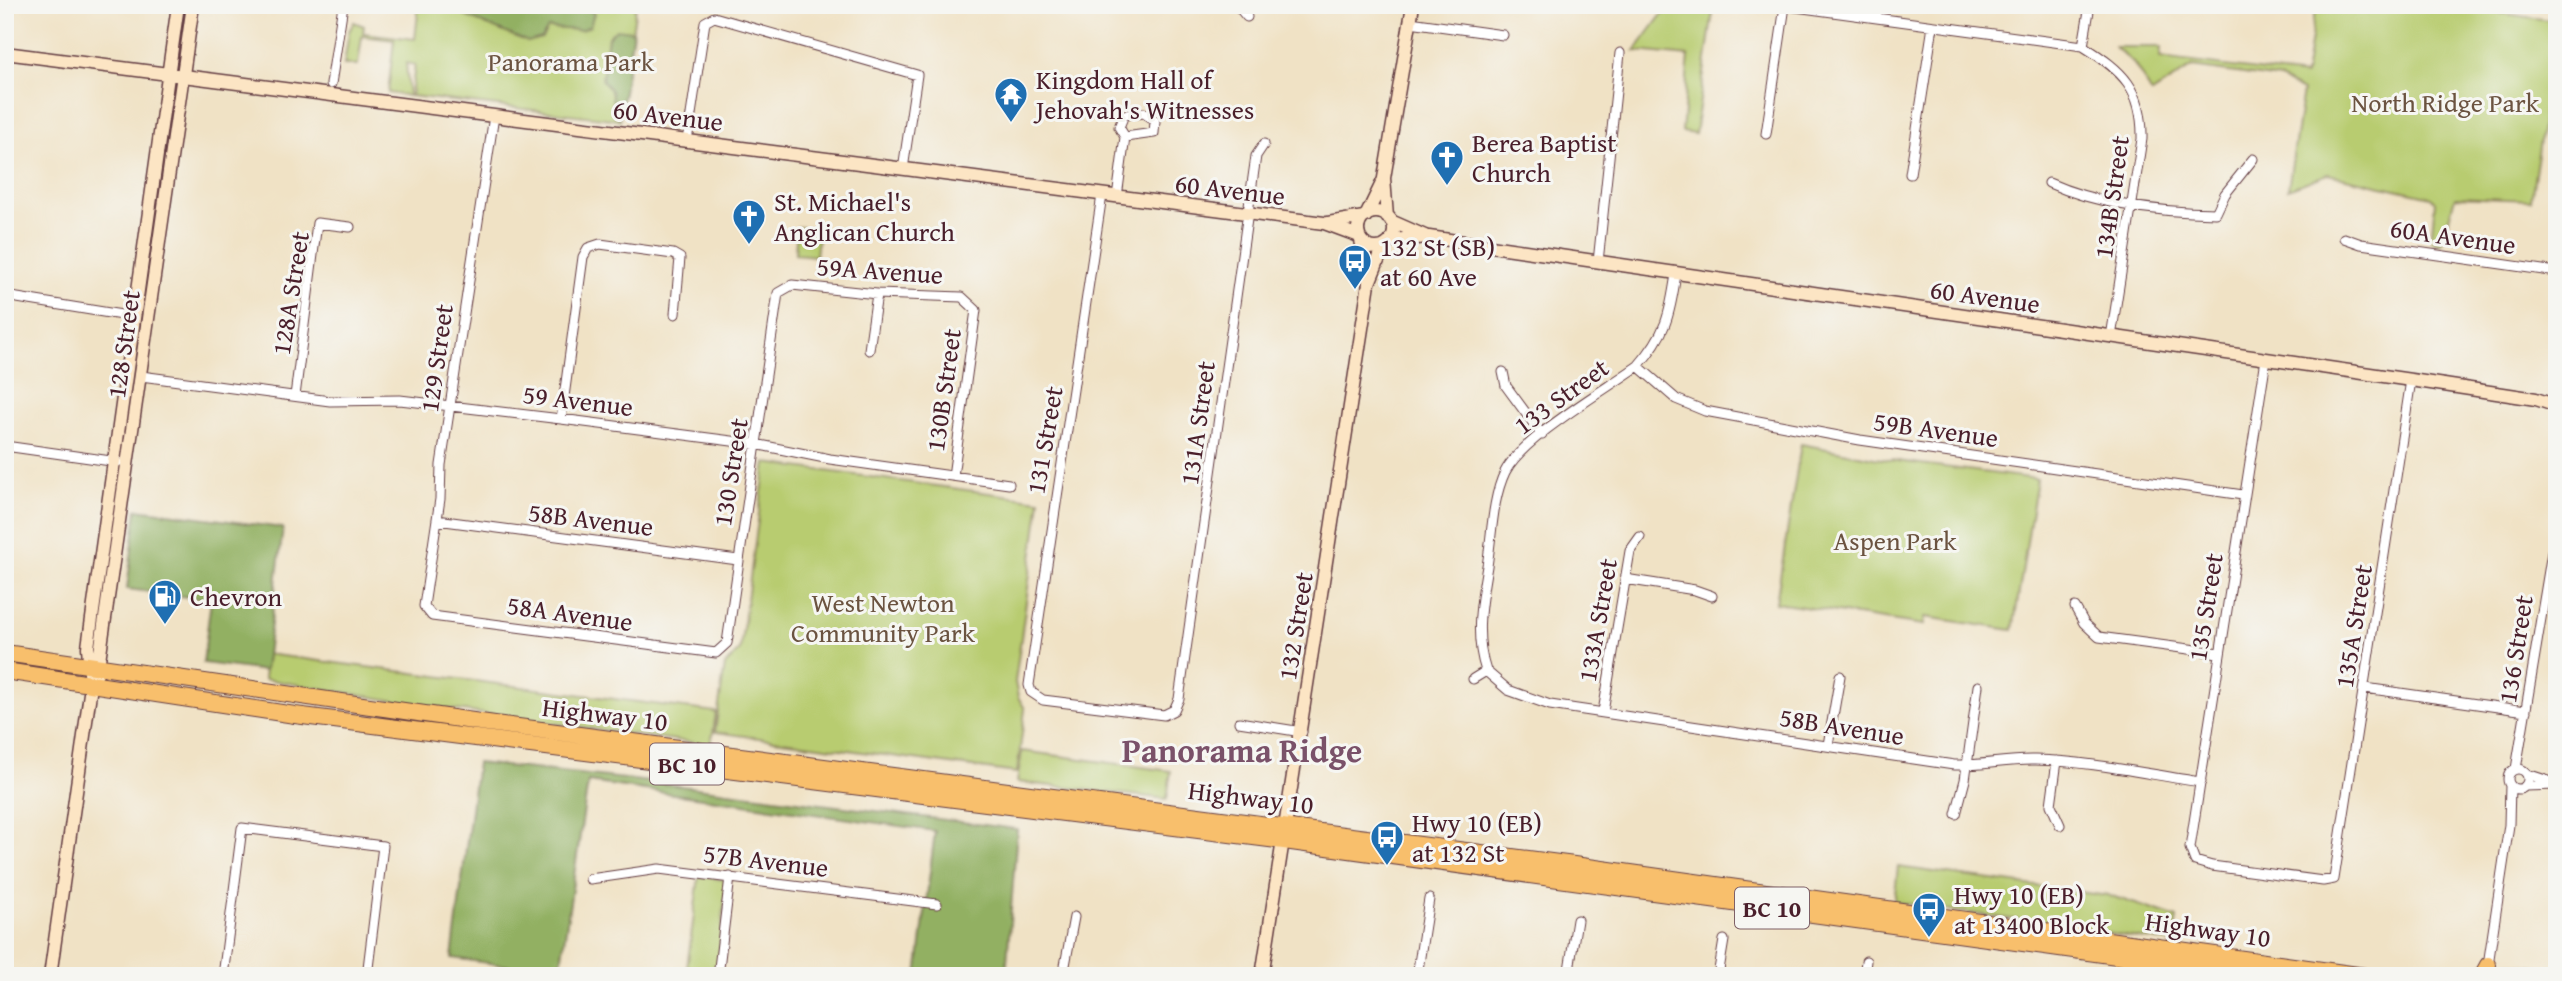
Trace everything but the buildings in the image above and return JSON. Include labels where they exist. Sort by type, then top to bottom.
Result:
[{"type":"highway","name":"Highway 10","points":[[5,653],[470,721],[1285,834],[2261,976]]},
{"type":"highway","name":"Highway 10","points":[[5,671],[90,687],[1285,834],[2365,976]]},
{"type":"street","name":"128 Street","points":[[94,667],[114,461],[178,5]]},
{"type":"street","name":"128 Street","points":[[50,976],[90,687],[129,464],[193,5]]},
{"type":"street","points":[[331,84],[343,5]]},
{"type":"street","points":[[1237,5],[1247,17]]},
{"type":"street","points":[[1384,178],[1359,226],[1360,238],[1374,248],[1387,243],[1394,230],[1389,219],[1384,178],[1413,5]]},
{"type":"street","points":[[1766,134],[1784,6],[2083,46],[2090,5]]},
{"type":"street","points":[[687,141],[705,22],[714,17],[917,75],[903,169]]},
{"type":"street","points":[[1410,22],[1503,35]]},
{"type":"street","points":[[1910,174],[1933,26]]},
{"type":"street","name":"134B Street","points":[[2083,46],[2123,75],[2133,89],[2143,118],[2111,337]]},
{"type":"street","name":"60 Avenue","points":[[5,53],[1247,214],[1324,223],[1365,217]]},
{"type":"street","points":[[1598,262],[1620,54]]},
{"type":"street","name":"129 Street","points":[[424,606],[450,405],[494,116]]},
{"type":"street","points":[[1117,197],[1125,137]]},
{"type":"street","name":"131A Street","points":[[1174,710],[1179,699],[1256,156],[1265,144]]},
{"type":"street","points":[[2049,183],[2071,193],[2132,204],[2216,213],[2225,194],[2253,159]]},
{"type":"street","name":"131 Street","points":[[1102,195],[1062,475],[1052,516],[1030,676],[1031,692],[1043,701],[1088,707],[1157,715],[1174,710]]},
{"type":"street","points":[[1365,217],[1377,213],[1389,219]]},
{"type":"street","name":"60 Avenue","points":[[1389,219],[1429,237],[2411,380],[2536,399],[2557,406]]},
{"type":"street","name":"128A Street","points":[[295,396],[317,223],[350,227]]},
{"type":"street","name":"60 Avenue","points":[[1324,223],[1360,238]]},
{"type":"street","name":"60 Avenue","points":[[1387,243],[1429,237]]},
{"type":"street","name":"132 Street","points":[[1360,238],[1369,283]]},
{"type":"street","name":"60A Avenue","points":[[2344,238],[2361,244],[2557,272]]},
{"type":"street","name":"132 Street","points":[[1262,976],[1302,732],[1369,283],[1387,243]]},
{"type":"street","points":[[561,419],[583,257],[588,248],[600,244],[673,254],[680,258],[675,314]]},
{"type":"street","name":"133 Street","points":[[1486,671],[1479,641],[1479,625],[1500,487],[1513,460],[1542,435],[1638,366],[1663,334],[1676,274]]},
{"type":"street","name":"59A Avenue","points":[[778,293],[792,285],[877,294],[962,297],[976,310]]},
{"type":"street","name":"130 Street","points":[[716,653],[727,643],[778,293]]},
{"type":"street","points":[[869,350],[877,294]]},
{"type":"street","points":[[5,296],[134,317]]},
{"type":"street","name":"130B Street","points":[[953,476],[976,310]]},
{"type":"street","name":"135 Street","points":[[2195,861],[2190,848],[2266,359]]},
{"type":"street","name":"59B Avenue","points":[[1638,366],[1676,399],[1705,411],[1860,440],[2243,495]]},
{"type":"street","points":[[1503,372],[1506,386],[1542,435]]},
{"type":"street","name":"59 Avenue","points":[[141,376],[349,403],[400,400],[450,405],[755,444],[830,459],[1009,484]]},
{"type":"street","name":"135A Street","points":[[2195,861],[2212,866],[2323,881],[2334,879],[2411,380]]},
{"type":"street","name":"60 Avenue","points":[[2536,399],[2557,397]]},
{"type":"street","points":[[5,446],[129,464]]},
{"type":"street","name":"58B Avenue","points":[[437,520],[738,560]]},
{"type":"street","name":"136 Street","points":[[2523,772],[2526,711],[2557,522]]},
{"type":"street","name":"133A Street","points":[[1603,712],[1630,551],[1640,537]]},
{"type":"street","points":[[1625,579],[1695,590],[1712,596]]},
{"type":"street","name":"58A Avenue","points":[[424,606],[432,616],[716,653]]},
{"type":"street","points":[[2075,607],[2084,624],[2099,637],[2219,653]]},
{"type":"street","points":[[1473,679],[1486,671]]},
{"type":"street","name":"58B Avenue","points":[[1486,671],[1508,690],[1532,701],[1967,765],[2031,760],[2057,761],[2201,782]]},
{"type":"street","points":[[1828,745],[1840,676]]},
{"type":"street","points":[[1956,814],[1967,765],[1978,686]]},
{"type":"street","points":[[2365,688],[2526,711]]},
{"type":"street","points":[[1239,722],[1302,732]]},
{"type":"street","points":[[2057,761],[2050,805],[2060,825]]},
{"type":"street","points":[[2487,972],[2509,825],[2509,776],[2523,772],[2557,784]]},
{"type":"street","points":[[2509,825],[2523,788],[2523,772]]},
{"type":"street","points":[[2510,785],[2523,788],[2557,784]]},
{"type":"street","points":[[223,976],[242,828],[383,846],[367,976]]},
{"type":"street","name":"57B Avenue","points":[[590,879],[659,869],[937,904]]},
{"type":"street","points":[[718,976],[730,877]]},
{"type":"street","points":[[1417,976],[1429,898]]},
{"type":"street","points":[[1062,976],[1074,917]]},
{"type":"street","points":[[1568,976],[1577,920]]},
{"type":"street","points":[[1718,976],[1724,940]]},
{"type":"street","points":[[1864,976],[1866,961]]},
{"type":"green space","name":"Panorama Park","points":[[412,5],[636,5],[620,120],[411,96],[415,65],[406,63],[409,96],[388,93],[394,40],[362,36],[358,65],[344,65],[349,31],[354,22],[364,26],[363,33],[415,39],[418,13]]},
{"type":"green space","points":[[439,5],[516,5],[538,12],[573,5],[594,13],[590,26],[581,30],[548,28],[542,38],[528,42]]},
{"type":"green space","points":[[1669,5],[1714,5],[1695,134],[1682,132],[1689,56],[1635,51]]},
{"type":"green space","name":"North Ridge Park","points":[[2316,5],[2441,5],[2557,21],[2557,94],[2547,93],[2531,200],[2455,197],[2442,243],[2431,241],[2435,202],[2431,197],[2328,174],[2288,189],[2303,91],[2280,79],[2192,67],[2152,93],[2134,64],[2115,47],[2161,47],[2160,58],[2305,76]]},
{"type":"green space","points":[[616,29],[633,31],[620,117],[615,116],[611,91],[602,80],[608,37]]},
{"type":"green space","points":[[797,227],[819,229],[816,256],[795,254]]},
{"type":"green space","name":"Aspen Park","points":[[1801,444],[1874,458],[2037,479],[2013,630],[1925,617],[1924,625],[1776,603]]},
{"type":"green space","name":"West Newton Community Park","points":[[766,463],[1040,500],[1015,682],[1018,697],[1025,709],[1017,773],[715,732],[725,665],[740,650]]},
{"type":"green space","points":[[137,509],[283,528],[265,671],[203,663],[211,600],[127,589]]},
{"type":"green space","points":[[266,654],[716,712],[711,745],[426,706],[264,679]]},
{"type":"green space","points":[[1022,751],[1171,771],[1167,799],[1017,782]]},
{"type":"green space","points":[[477,763],[626,779],[1017,829],[1006,976],[917,976],[935,831],[588,782],[559,976],[523,976],[523,968],[452,958]]},
{"type":"green space","points":[[1898,867],[2115,897],[2177,918],[2173,943],[1894,902]]},
{"type":"green space","points":[[699,876],[727,880],[717,976],[686,976]]},
{"type":"green space","points":[[2492,961],[2557,970],[2557,976],[2498,976]]},
{"type":"place","name":"Kingdom Hall of Jehovah's Witnesses","points":[[1011,124]]},
{"type":"place","name":"Berea Baptist Church","points":[[1447,187]]},
{"type":"place","name":"St. Michael's Anglican Church","points":[[749,246]]},
{"type":"place","name":"132 St (SB) at 60 Ave","points":[[1355,291]]},
{"type":"place","name":"Chevron","points":[[165,626]]},
{"type":"place","name":"Hwy 10 (EB) at 132 St","points":[[1387,867]]},
{"type":"place","name":"Hwy 10 (EB) at 13400 Block","points":[[1929,939]]},
{"type":"district","name":"Panorama Ridge","points":[[1242,750]]}]
